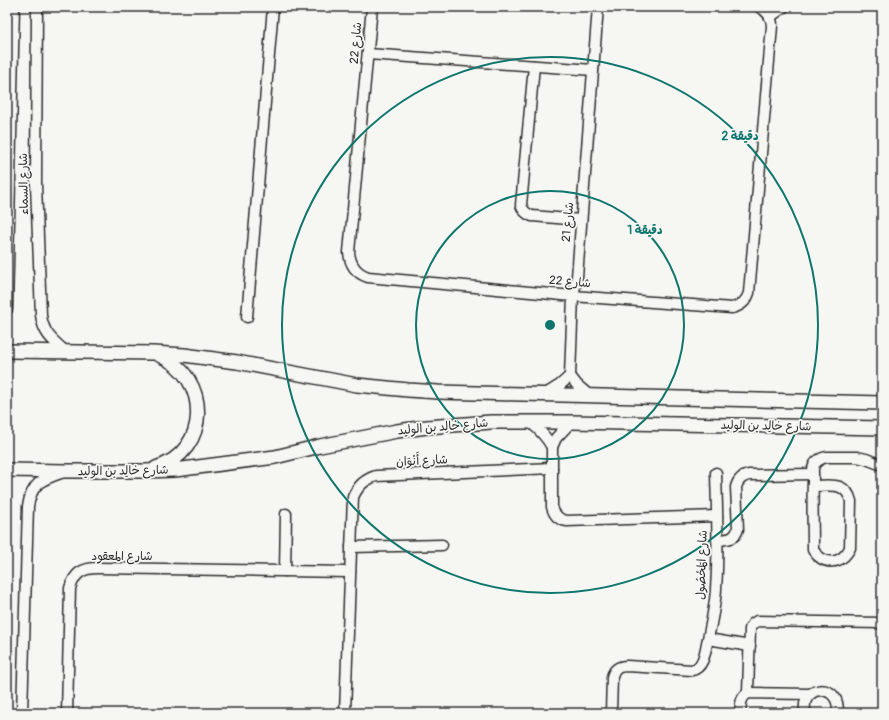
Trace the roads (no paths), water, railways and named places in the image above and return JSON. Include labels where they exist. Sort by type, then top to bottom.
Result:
[{"type":"street","name":"شارع السماء","points":[[7,309],[14,7]]},
{"type":"street","name":"شارع السماء","points":[[36,7],[36,184],[40,315],[48,335],[66,352]]},
{"type":"street","points":[[247,317],[273,7]]},
{"type":"street","name":"شارع 22","points":[[372,7],[349,252],[351,264],[354,268],[368,277],[573,296],[732,308],[745,302],[749,293],[772,26],[770,17]]},
{"type":"street","name":"شارع 21","points":[[570,376],[573,296],[581,220],[598,7]]},
{"type":"street","points":[[759,7],[770,17],[784,7]]},
{"type":"street","points":[[7,11],[14,28]]},
{"type":"street","points":[[368,54],[593,70]]},
{"type":"street","points":[[534,66],[521,206],[527,214],[532,216],[581,220]]},
{"type":"street","points":[[7,351],[153,353],[184,355],[222,360],[333,381],[386,388],[451,393],[882,403]]},
{"type":"street","points":[[145,471],[158,468],[171,462],[181,453],[190,442],[198,416],[194,388],[187,376],[178,366],[166,358],[153,353]]},
{"type":"street","points":[[543,395],[560,385],[570,376],[577,385],[590,396]]},
{"type":"street","name":"شارع خالِد بن الوليد","points":[[7,470],[175,470],[275,457],[397,431],[491,422],[571,422],[882,428]]},
{"type":"street","points":[[530,422],[542,432],[552,447]]},
{"type":"street","points":[[552,447],[556,438],[571,422]]},
{"type":"street","name":"شارع المَحْصُول","points":[[552,447],[552,507],[555,515],[563,521],[717,516],[716,589],[708,639],[700,666],[695,670],[627,666],[617,668],[612,677],[611,713]]},
{"type":"street","points":[[813,486],[841,487],[849,494],[851,500],[850,548],[842,559],[829,561],[822,559],[813,550],[813,486],[813,474],[813,469],[815,464],[818,460],[826,457],[856,457],[866,458],[882,464]]},
{"type":"street","name":"شارع أَنْوَان","points":[[344,713],[352,497],[361,483],[376,476],[552,468]]},
{"type":"street","points":[[22,713],[27,513],[29,498],[32,491],[40,482],[46,478],[66,471]]},
{"type":"street","points":[[716,473],[717,516]]},
{"type":"street","points":[[717,540],[732,538],[737,533],[736,487],[737,483],[742,477],[749,475],[813,474]]},
{"type":"street","points":[[285,571],[286,514]]},
{"type":"street","points":[[351,547],[442,546]]},
{"type":"street","name":"شارع المعقود","points":[[67,713],[70,588],[72,581],[83,570],[98,568],[350,572]]},
{"type":"street","points":[[748,693],[751,626],[754,622],[882,623]]},
{"type":"street","points":[[708,639],[750,646]]},
{"type":"street","points":[[805,713],[806,699],[811,694],[824,690],[831,693],[836,698],[838,713]]},
{"type":"street","points":[[740,713],[741,700],[748,693],[811,694]]}]
